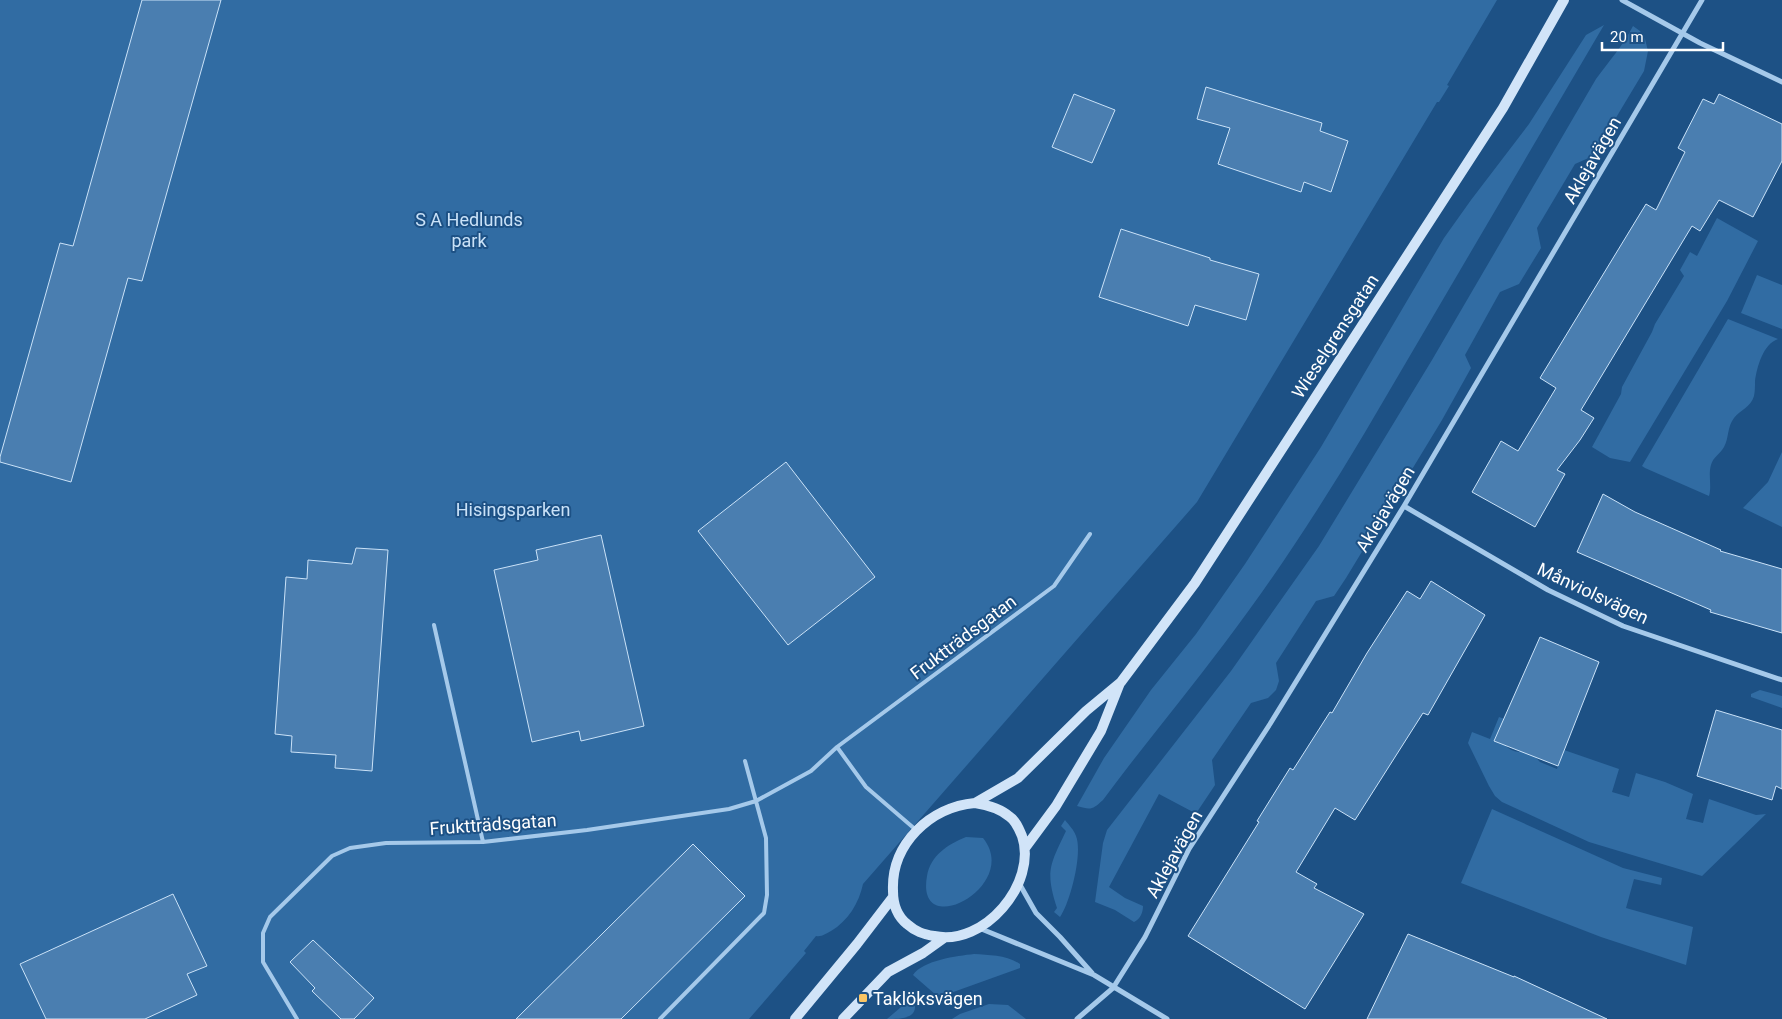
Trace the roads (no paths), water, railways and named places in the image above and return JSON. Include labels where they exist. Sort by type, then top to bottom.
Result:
[{"type":"street","name":"Wieselgrensgatan","points":[[975,803],[1018,778],[1086,711],[1121,682],[1195,582],[1503,108],[1564,0]]},
{"type":"street","points":[[1622,0],[1683,33],[1782,82]]},
{"type":"street","name":"Aklejavägen","points":[[1077,1019],[1113,988],[1146,937],[1189,849],[1270,724],[1404,506],[1702,0]]},
{"type":"street","name":"Månviolsvägen","points":[[1404,506],[1548,590],[1623,626],[1782,680]]},
{"type":"street","name":"Wieselgrensgatan","points":[[1026,848],[1019,828],[1011,817],[989,805],[961,804],[933,816],[916,831],[901,851],[895,865],[892,880],[896,910],[906,923],[918,933],[944,938],[958,936],[979,928],[1007,904],[1019,882],[1026,848],[1056,806],[1101,731],[1121,682]]},
{"type":"street","points":[[1019,882],[1036,913],[1094,975]]},
{"type":"street","points":[[795,1019],[893,897]]},
{"type":"street","points":[[979,928],[1094,975],[1167,1019]]},
{"type":"street","name":"Wieselgrensgatan","points":[[843,1019],[888,972],[923,954],[944,938]]},
{"type":"lane","name":"Fruktträdsgatan","points":[[298,1019],[263,962],[263,933],[270,917],[332,856],[350,848],[386,843],[483,842],[588,830],[729,809],[756,801],[811,771],[837,747],[1054,586],[1090,534]]},
{"type":"lane","points":[[434,625],[483,842]]},
{"type":"lane","points":[[837,747],[866,786],[916,831]]},
{"type":"lane","points":[[660,1019],[764,913],[767,895],[766,838],[745,760]]},
{"type":"place","name":"Taklöksvägen","points":[[863,998]]},
{"type":"park label","name":"S A Hedlunds park","points":[[469,229]]},
{"type":"park label","name":"Hisingsparken","points":[[513,509]]}]
